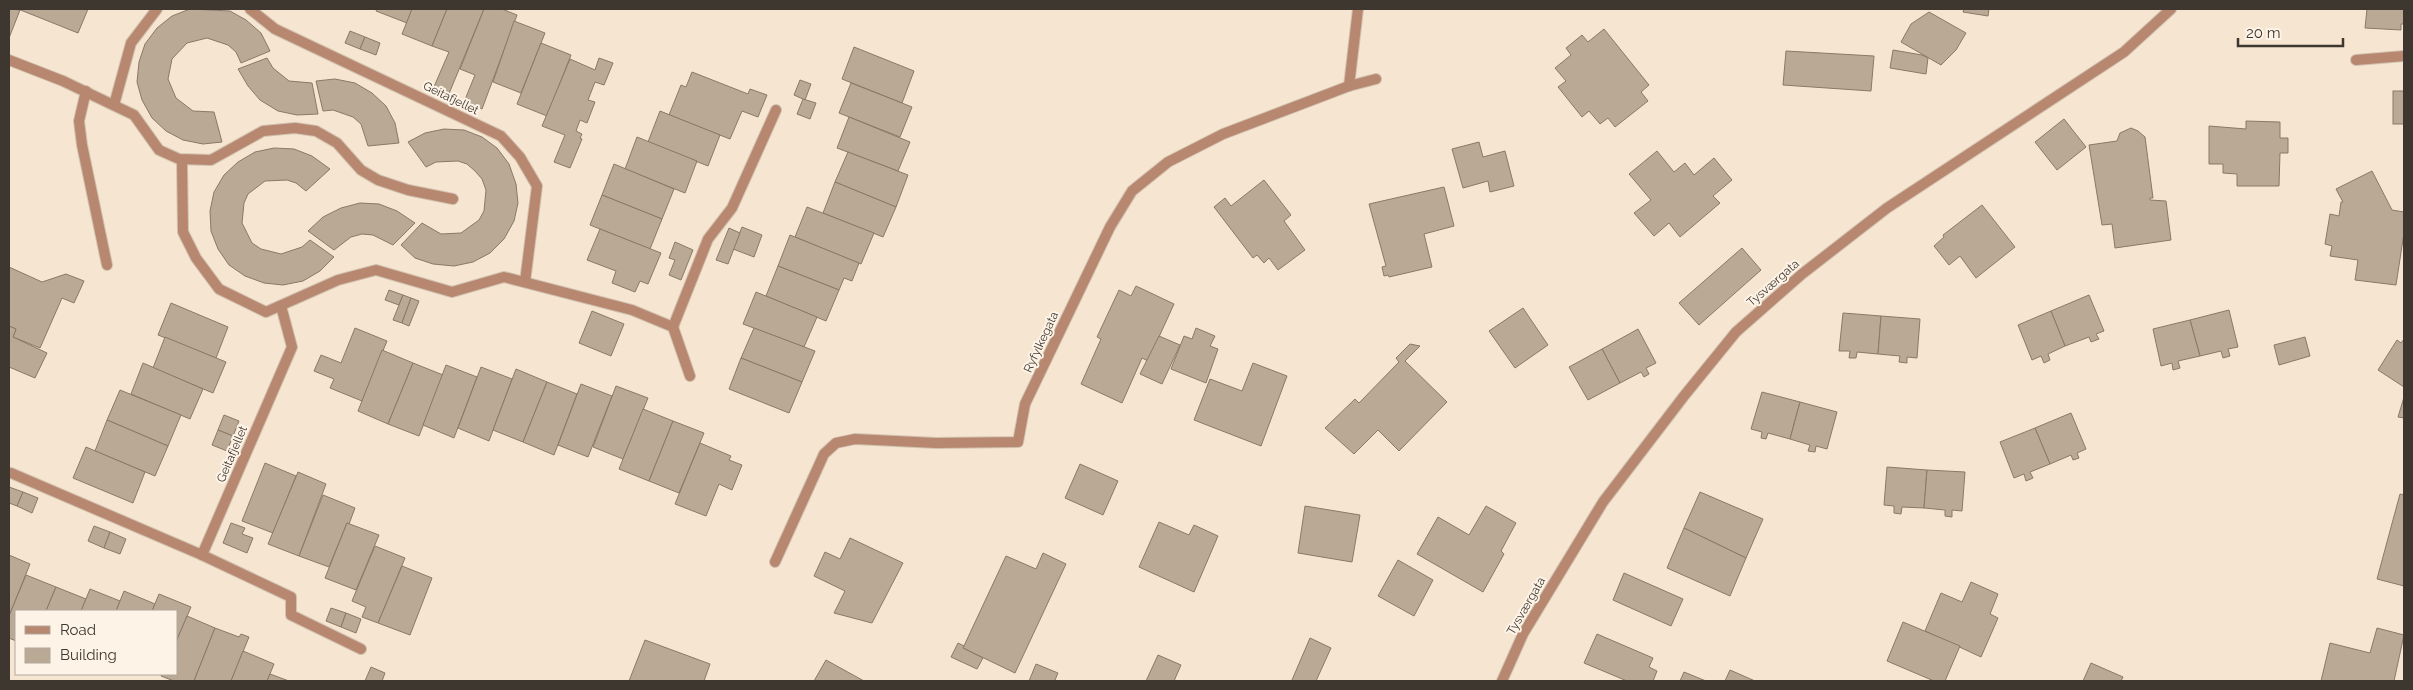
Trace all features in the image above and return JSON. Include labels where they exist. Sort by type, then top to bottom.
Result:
[{"type":"street","points":[[114,105],[131,43],[157,9]]},
{"type":"street","name":"Geitafjellet","points":[[250,9],[275,29],[501,136],[520,157],[538,186],[525,282]]},
{"type":"street","points":[[1349,86],[1358,9]]},
{"type":"street","name":"Tysværgata","points":[[1502,681],[1523,634],[1603,502],[1684,396],[1736,332],[1802,274],[1887,208],[2124,52],[2171,9]]},
{"type":"street","points":[[2356,60],[2404,56]]},
{"type":"street","points":[[9,60],[63,81],[134,116],[159,150],[182,160],[211,160],[263,131],[295,128],[316,131],[337,143],[361,170],[378,180],[408,190],[453,199]]},
{"type":"street","name":"Ryfylkegata","points":[[774,562],[824,454],[836,443],[855,439],[936,443],[1018,442],[1025,404],[1110,226],[1132,191],[1168,162],[1223,134],[1349,86],[1376,79]]},
{"type":"street","points":[[86,92],[79,121],[82,145],[107,265]]},
{"type":"street","points":[[690,376],[673,327],[708,239],[732,208],[776,110]]},
{"type":"street","points":[[182,160],[183,232],[196,258],[219,289],[266,312],[338,280],[376,270],[452,292],[504,277],[632,310],[673,327]]},
{"type":"street","name":"Geitafjellet","points":[[202,555],[292,347],[281,306]]},
{"type":"street","points":[[11,473],[202,555],[291,597],[291,615],[361,649]]},
{"type":"building","points":[[9,9],[20,10],[9,38]]},
{"type":"building","points":[[18,9],[88,9],[78,33]]},
{"type":"building","points":[[190,9],[230,11],[246,20],[261,33],[270,51],[241,63],[236,52],[228,45],[207,38],[187,43],[172,59],[168,79],[176,98],[193,111],[214,112],[222,142],[203,144],[183,140],[166,131],[152,118],[142,100],[137,82],[139,62],[145,44],[157,28],[172,16]]},
{"type":"building","points":[[377,9],[412,9],[407,23],[376,11]]},
{"type":"building","points":[[412,9],[447,9],[432,46],[402,34]]},
{"type":"building","points":[[447,9],[484,9],[448,96],[433,89],[449,52],[432,46]]},
{"type":"building","points":[[484,9],[502,9],[517,15],[482,109],[464,102],[475,75],[460,69]]},
{"type":"building","points":[[1964,9],[1989,9],[1988,16],[1963,12]]},
{"type":"building","points":[[2367,9],[2404,9],[2404,24],[2401,24],[2401,30],[2365,28]]},
{"type":"building","points":[[1929,12],[1966,33],[1956,50],[1941,65],[1901,42],[1911,24]]},
{"type":"building","points":[[514,21],[545,33],[521,93],[493,82]]},
{"type":"building","points":[[1604,29],[1649,85],[1641,92],[1648,101],[1615,127],[1608,118],[1600,124],[1589,111],[1582,117],[1558,87],[1566,81],[1555,68],[1571,55],[1566,48],[1582,35],[1588,42]]},
{"type":"building","points":[[350,31],[365,37],[360,49],[345,43]]},
{"type":"building","points":[[365,37],[380,43],[376,55],[360,49]]},
{"type":"building","points":[[541,43],[571,55],[547,116],[517,104]]},
{"type":"building","points":[[854,47],[914,71],[902,103],[842,79]]},
{"type":"building","points":[[1893,50],[1922,55],[1928,58],[1926,74],[1890,68]]},
{"type":"building","points":[[1786,51],[1874,56],[1871,91],[1783,85]]},
{"type":"building","points":[[267,58],[273,68],[289,81],[312,83],[318,114],[297,115],[278,111],[260,100],[248,86],[238,69]]},
{"type":"building","points":[[599,58],[613,63],[604,85],[595,82],[588,100],[595,102],[587,123],[580,120],[576,131],[582,134],[580,138],[582,139],[570,168],[554,162],[565,135],[542,126],[570,59],[595,70]]},
{"type":"building","points":[[692,72],[748,94],[750,89],[767,95],[758,117],[742,111],[730,139],[669,115],[681,85],[686,87]]},
{"type":"building","points":[[335,79],[355,83],[372,93],[386,106],[395,123],[399,143],[368,146],[361,124],[353,117],[333,110],[323,111],[316,81]]},
{"type":"building","points":[[800,80],[811,84],[805,100],[794,95]]},
{"type":"building","points":[[851,83],[912,107],[900,137],[839,113]]},
{"type":"building","points":[[2393,91],[2404,91],[2404,124],[2393,124]]},
{"type":"building","points":[[803,99],[816,103],[810,119],[797,114]]},
{"type":"building","points":[[660,111],[720,135],[708,166],[648,142]]},
{"type":"building","points":[[849,117],[910,142],[898,171],[837,148]]},
{"type":"building","points":[[2064,119],[2086,147],[2057,170],[2035,142]]},
{"type":"building","points":[[2246,121],[2280,122],[2280,138],[2288,138],[2288,153],[2280,153],[2279,186],[2237,186],[2237,174],[2223,173],[2223,164],[2209,164],[2209,126],[2246,129]]},
{"type":"building","points":[[2131,128],[2145,137],[2153,198],[2150,198],[2150,200],[2166,201],[2171,240],[2115,248],[2112,224],[2102,225],[2089,145],[2117,141],[2120,133]]},
{"type":"building","points":[[444,129],[464,130],[482,137],[497,148],[509,164],[516,184],[518,203],[514,221],[504,239],[490,253],[473,262],[454,266],[433,264],[415,258],[401,245],[422,223],[441,234],[461,233],[479,220],[484,211],[486,190],[482,179],[475,171],[467,164],[458,161],[436,162],[426,167],[408,142],[425,133]]},
{"type":"building","points":[[637,137],[697,161],[685,193],[625,169]]},
{"type":"building","points":[[1479,142],[1483,157],[1505,151],[1514,186],[1490,192],[1488,181],[1463,188],[1452,149]]},
{"type":"building","points":[[274,148],[294,149],[312,156],[330,169],[306,191],[296,183],[287,180],[265,181],[248,194],[244,203],[242,223],[252,243],[261,249],[281,254],[302,247],[310,240],[334,257],[320,271],[303,281],[283,285],[264,283],[245,276],[229,265],[218,249],[211,231],[210,211],[214,192],[224,175],[238,162],[255,152]]},
{"type":"building","points":[[1657,151],[1674,172],[1685,163],[1694,175],[1714,158],[1732,180],[1713,196],[1720,203],[1680,237],[1669,223],[1654,236],[1634,213],[1651,200],[1629,174]]},
{"type":"building","points":[[848,152],[908,175],[896,207],[835,182]]},
{"type":"building","points":[[614,164],[674,189],[662,219],[602,195]]},
{"type":"building","points":[[2372,171],[2392,210],[2404,212],[2404,233],[2396,285],[2355,280],[2358,260],[2330,256],[2332,246],[2325,244],[2330,214],[2339,216],[2341,202],[2343,202],[2336,189]]},
{"type":"building","points":[[1264,180],[1291,215],[1284,221],[1305,250],[1278,270],[1269,258],[1264,263],[1257,255],[1253,258],[1214,207],[1225,198],[1231,206]]},
{"type":"building","points":[[835,182],[896,207],[883,237],[823,213]]},
{"type":"building","points":[[1444,187],[1454,226],[1424,234],[1432,267],[1389,277],[1388,275],[1384,276],[1382,267],[1386,266],[1369,204]]},
{"type":"building","points":[[602,195],[662,219],[650,249],[590,225]]},
{"type":"building","points":[[360,203],[379,204],[397,211],[415,223],[393,245],[373,235],[362,234],[351,237],[334,250],[308,231],[323,217],[341,208]]},
{"type":"building","points":[[1982,205],[2015,247],[1976,278],[1960,256],[1949,265],[1934,246],[1944,237],[1943,235]]},
{"type":"building","points":[[807,207],[874,233],[861,264],[795,237]]},
{"type":"building","points":[[742,227],[762,235],[754,257],[733,249]]},
{"type":"building","points":[[729,228],[740,233],[728,264],[716,260]]},
{"type":"building","points":[[600,229],[661,253],[648,284],[640,281],[635,292],[612,283],[616,271],[587,260]]},
{"type":"building","points":[[790,235],[859,263],[852,281],[844,278],[839,290],[778,266]]},
{"type":"building","points":[[675,242],[693,250],[681,280],[669,275],[675,260],[669,258]]},
{"type":"building","points":[[1742,248],[1761,270],[1699,325],[1679,303]]},
{"type":"building","points":[[778,266],[839,290],[826,321],[766,296]]},
{"type":"building","points":[[9,267],[42,282],[66,274],[84,281],[74,303],[62,298],[40,348],[13,337],[16,329],[9,326]]},
{"type":"building","points":[[1136,286],[1174,304],[1148,361],[1142,358],[1122,403],[1081,384],[1101,339],[1097,337],[1119,290],[1131,296]]},
{"type":"building","points":[[389,290],[403,295],[399,305],[385,300]]},
{"type":"building","points":[[756,292],[817,317],[804,347],[743,324]]},
{"type":"building","points":[[403,295],[411,298],[402,323],[393,320]]},
{"type":"building","points":[[2089,295],[2104,331],[2096,334],[2099,339],[2091,342],[2089,337],[2065,346],[2051,311]]},
{"type":"building","points":[[411,298],[419,301],[409,326],[402,323]]},
{"type":"building","points":[[171,303],[228,327],[216,358],[158,335]]},
{"type":"building","points":[[1523,308],[1548,345],[1515,368],[1489,331]]},
{"type":"building","points":[[2229,310],[2238,347],[2228,349],[2230,356],[2223,358],[2221,351],[2200,356],[2190,320]]},
{"type":"building","points":[[592,311],[624,324],[611,356],[579,343]]},
{"type":"building","points":[[2051,311],[2065,346],[2048,354],[2050,360],[2044,363],[2041,356],[2032,360],[2018,325]]},
{"type":"building","points":[[1843,313],[1881,316],[1878,354],[1857,352],[1856,358],[1849,358],[1850,351],[1839,351]]},
{"type":"building","points":[[1881,316],[1920,319],[1917,358],[1907,357],[1907,363],[1899,362],[1900,356],[1878,354]]},
{"type":"building","points":[[2190,320],[2200,356],[2178,361],[2180,368],[2173,370],[2172,363],[2161,366],[2153,329]]},
{"type":"building","points":[[9,326],[16,329],[13,337],[47,353],[35,378],[9,367]]},
{"type":"building","points":[[355,328],[387,341],[362,401],[330,388],[334,379],[314,371],[321,355],[341,363]]},
{"type":"building","points":[[754,328],[815,351],[802,382],[741,358]]},
{"type":"building","points":[[1196,328],[1215,336],[1210,346],[1218,349],[1206,383],[1171,369],[1184,336],[1192,339]]},
{"type":"building","points":[[1638,329],[1656,363],[1646,368],[1649,374],[1644,377],[1641,372],[1620,383],[1602,349]]},
{"type":"building","points":[[1159,336],[1180,345],[1162,384],[1140,374]]},
{"type":"building","points":[[165,337],[226,362],[213,393],[153,368]]},
{"type":"building","points":[[2305,337],[2310,356],[2279,365],[2274,345]]},
{"type":"building","points":[[2404,339],[2404,387],[2378,370],[2397,340],[2401,343]]},
{"type":"building","points":[[1410,344],[1420,346],[1405,361],[1447,402],[1399,451],[1378,430],[1354,454],[1325,428],[1355,399],[1359,403],[1399,362],[1396,358]]},
{"type":"building","points":[[1602,349],[1620,383],[1588,400],[1569,367]]},
{"type":"building","points":[[382,350],[413,363],[388,424],[358,411]]},
{"type":"building","points":[[741,358],[802,382],[789,413],[729,389]]},
{"type":"building","points":[[143,363],[203,389],[190,419],[131,394]]},
{"type":"building","points":[[413,363],[443,375],[419,436],[388,424]]},
{"type":"building","points":[[1253,363],[1287,376],[1261,446],[1194,420],[1210,379],[1242,391]]},
{"type":"building","points":[[446,365],[477,377],[454,438],[423,425]]},
{"type":"building","points":[[481,367],[512,379],[489,441],[458,428]]},
{"type":"building","points":[[516,369],[547,382],[523,442],[493,430]]},
{"type":"building","points":[[547,382],[577,394],[554,455],[523,442]]},
{"type":"building","points":[[581,384],[612,396],[588,457],[558,445]]},
{"type":"building","points":[[616,386],[648,398],[623,459],[593,447]]},
{"type":"building","points":[[120,390],[181,415],[168,446],[107,420]]},
{"type":"building","points":[[1762,392],[1800,402],[1790,439],[1768,433],[1766,439],[1761,438],[1762,432],[1751,429]]},
{"type":"building","points":[[2404,397],[2404,418],[2398,417]]},
{"type":"building","points":[[1800,402],[1837,412],[1827,449],[1816,446],[1815,452],[1808,451],[1810,445],[1790,439]]},
{"type":"building","points":[[643,409],[673,421],[649,481],[619,469]]},
{"type":"building","points":[[2071,413],[2086,449],[2077,453],[2079,458],[2073,460],[2071,455],[2050,464],[2035,428]]},
{"type":"building","points":[[224,415],[239,421],[233,436],[218,430]]},
{"type":"building","points":[[107,420],[168,446],[155,476],[95,451]]},
{"type":"building","points":[[673,421],[704,433],[679,493],[649,481]]},
{"type":"building","points":[[2035,428],[2050,464],[2030,472],[2033,478],[2026,481],[2024,474],[2014,478],[2000,442]]},
{"type":"building","points":[[218,430],[233,436],[227,451],[212,445]]},
{"type":"building","points":[[700,443],[731,456],[729,460],[742,465],[732,490],[719,484],[706,516],[675,504]]},
{"type":"building","points":[[86,447],[145,472],[133,503],[73,478]]},
{"type":"building","points":[[265,463],[296,476],[273,533],[242,521]]},
{"type":"building","points":[[1080,464],[1118,481],[1103,515],[1065,498]]},
{"type":"building","points":[[1887,467],[1927,470],[1924,508],[1902,507],[1901,514],[1894,513],[1894,506],[1884,505]]},
{"type":"building","points":[[1927,470],[1965,472],[1962,511],[1952,510],[1952,517],[1945,516],[1945,510],[1924,508]]},
{"type":"building","points":[[298,472],[326,484],[299,556],[268,544]]},
{"type":"building","points":[[9,487],[23,492],[17,506],[9,503]]},
{"type":"building","points":[[23,492],[38,498],[32,513],[17,506]]},
{"type":"building","points":[[1700,492],[1763,519],[1746,558],[1684,528]]},
{"type":"building","points":[[2400,494],[2404,495],[2404,586],[2377,579]]},
{"type":"building","points":[[323,495],[355,508],[329,567],[299,556]]},
{"type":"building","points":[[1305,506],[1360,515],[1352,562],[1298,553]]},
{"type":"building","points":[[1486,506],[1516,523],[1501,551],[1504,554],[1483,592],[1417,554],[1438,517],[1469,535]]},
{"type":"building","points":[[1159,522],[1189,535],[1194,525],[1218,536],[1194,592],[1139,567]]},
{"type":"building","points":[[231,523],[245,528],[242,534],[253,538],[247,553],[223,543]]},
{"type":"building","points":[[347,523],[379,535],[356,590],[325,578]]},
{"type":"building","points":[[94,526],[110,532],[104,548],[88,541]]},
{"type":"building","points":[[1684,528],[1746,558],[1730,596],[1667,568]]},
{"type":"building","points":[[110,532],[126,539],[120,554],[104,548]]},
{"type":"building","points":[[850,538],[903,563],[872,623],[834,613],[845,591],[814,576],[825,552],[840,559]]},
{"type":"building","points":[[375,546],[405,558],[378,623],[362,617],[366,607],[352,601]]},
{"type":"building","points":[[1043,553],[1066,564],[1015,673],[963,648],[1006,556],[1036,569]]},
{"type":"building","points":[[9,555],[30,564],[9,616]]},
{"type":"building","points":[[1398,560],[1433,580],[1414,616],[1378,596]]},
{"type":"building","points":[[402,566],[432,578],[410,635],[378,623]]},
{"type":"building","points":[[1624,573],[1683,599],[1671,626],[1613,600]]},
{"type":"building","points":[[26,575],[56,587],[46,610],[15,610],[15,641],[9,638],[9,616]]},
{"type":"building","points":[[1971,582],[1998,594],[1990,614],[1998,618],[1981,657],[1925,631],[1941,593],[1962,602]]},
{"type":"building","points":[[56,587],[86,599],[81,610],[46,610]]},
{"type":"building","points":[[90,589],[120,601],[116,610],[81,610]]},
{"type":"building","points":[[124,591],[155,604],[152,610],[116,610]]},
{"type":"building","points":[[159,594],[191,607],[178,637],[178,610],[152,610]]},
{"type":"building","points":[[331,608],[346,613],[341,627],[326,621]]},
{"type":"building","points":[[346,613],[361,619],[356,633],[341,627]]},
{"type":"building","points":[[187,616],[215,628],[194,681],[174,681],[161,676],[178,675],[178,637]]},
{"type":"building","points":[[1903,622],[1960,646],[1945,681],[1934,681],[1887,661]]},
{"type":"building","points":[[215,628],[239,637],[241,634],[249,637],[231,681],[194,681]]},
{"type":"building","points":[[2377,628],[2404,635],[2394,681],[2321,681],[2330,643],[2370,653]]},
{"type":"building","points":[[1597,634],[1653,658],[1649,667],[1657,671],[1653,681],[1627,681],[1584,663]]},
{"type":"building","points":[[1310,638],[1331,648],[1316,681],[1292,680]]},
{"type":"building","points":[[645,640],[710,664],[704,681],[629,681]]},
{"type":"building","points":[[958,643],[964,646],[963,648],[983,658],[977,669],[951,657]]},
{"type":"building","points":[[243,651],[274,664],[267,681],[231,681]]},
{"type":"building","points":[[1158,655],[1181,665],[1174,681],[1146,681]]},
{"type":"building","points":[[826,660],[864,681],[814,681]]},
{"type":"building","points":[[2091,663],[2123,677],[2121,681],[2083,681]]},
{"type":"building","points":[[1036,664],[1058,673],[1055,680],[1058,681],[1029,681]]},
{"type":"building","points":[[371,667],[385,673],[382,681],[365,681]]},
{"type":"building","points":[[1730,670],[1755,681],[1725,681]]},
{"type":"building","points":[[1684,672],[1706,681],[1680,681]]},
{"type":"building","points":[[270,674],[289,681],[267,681]]}]
